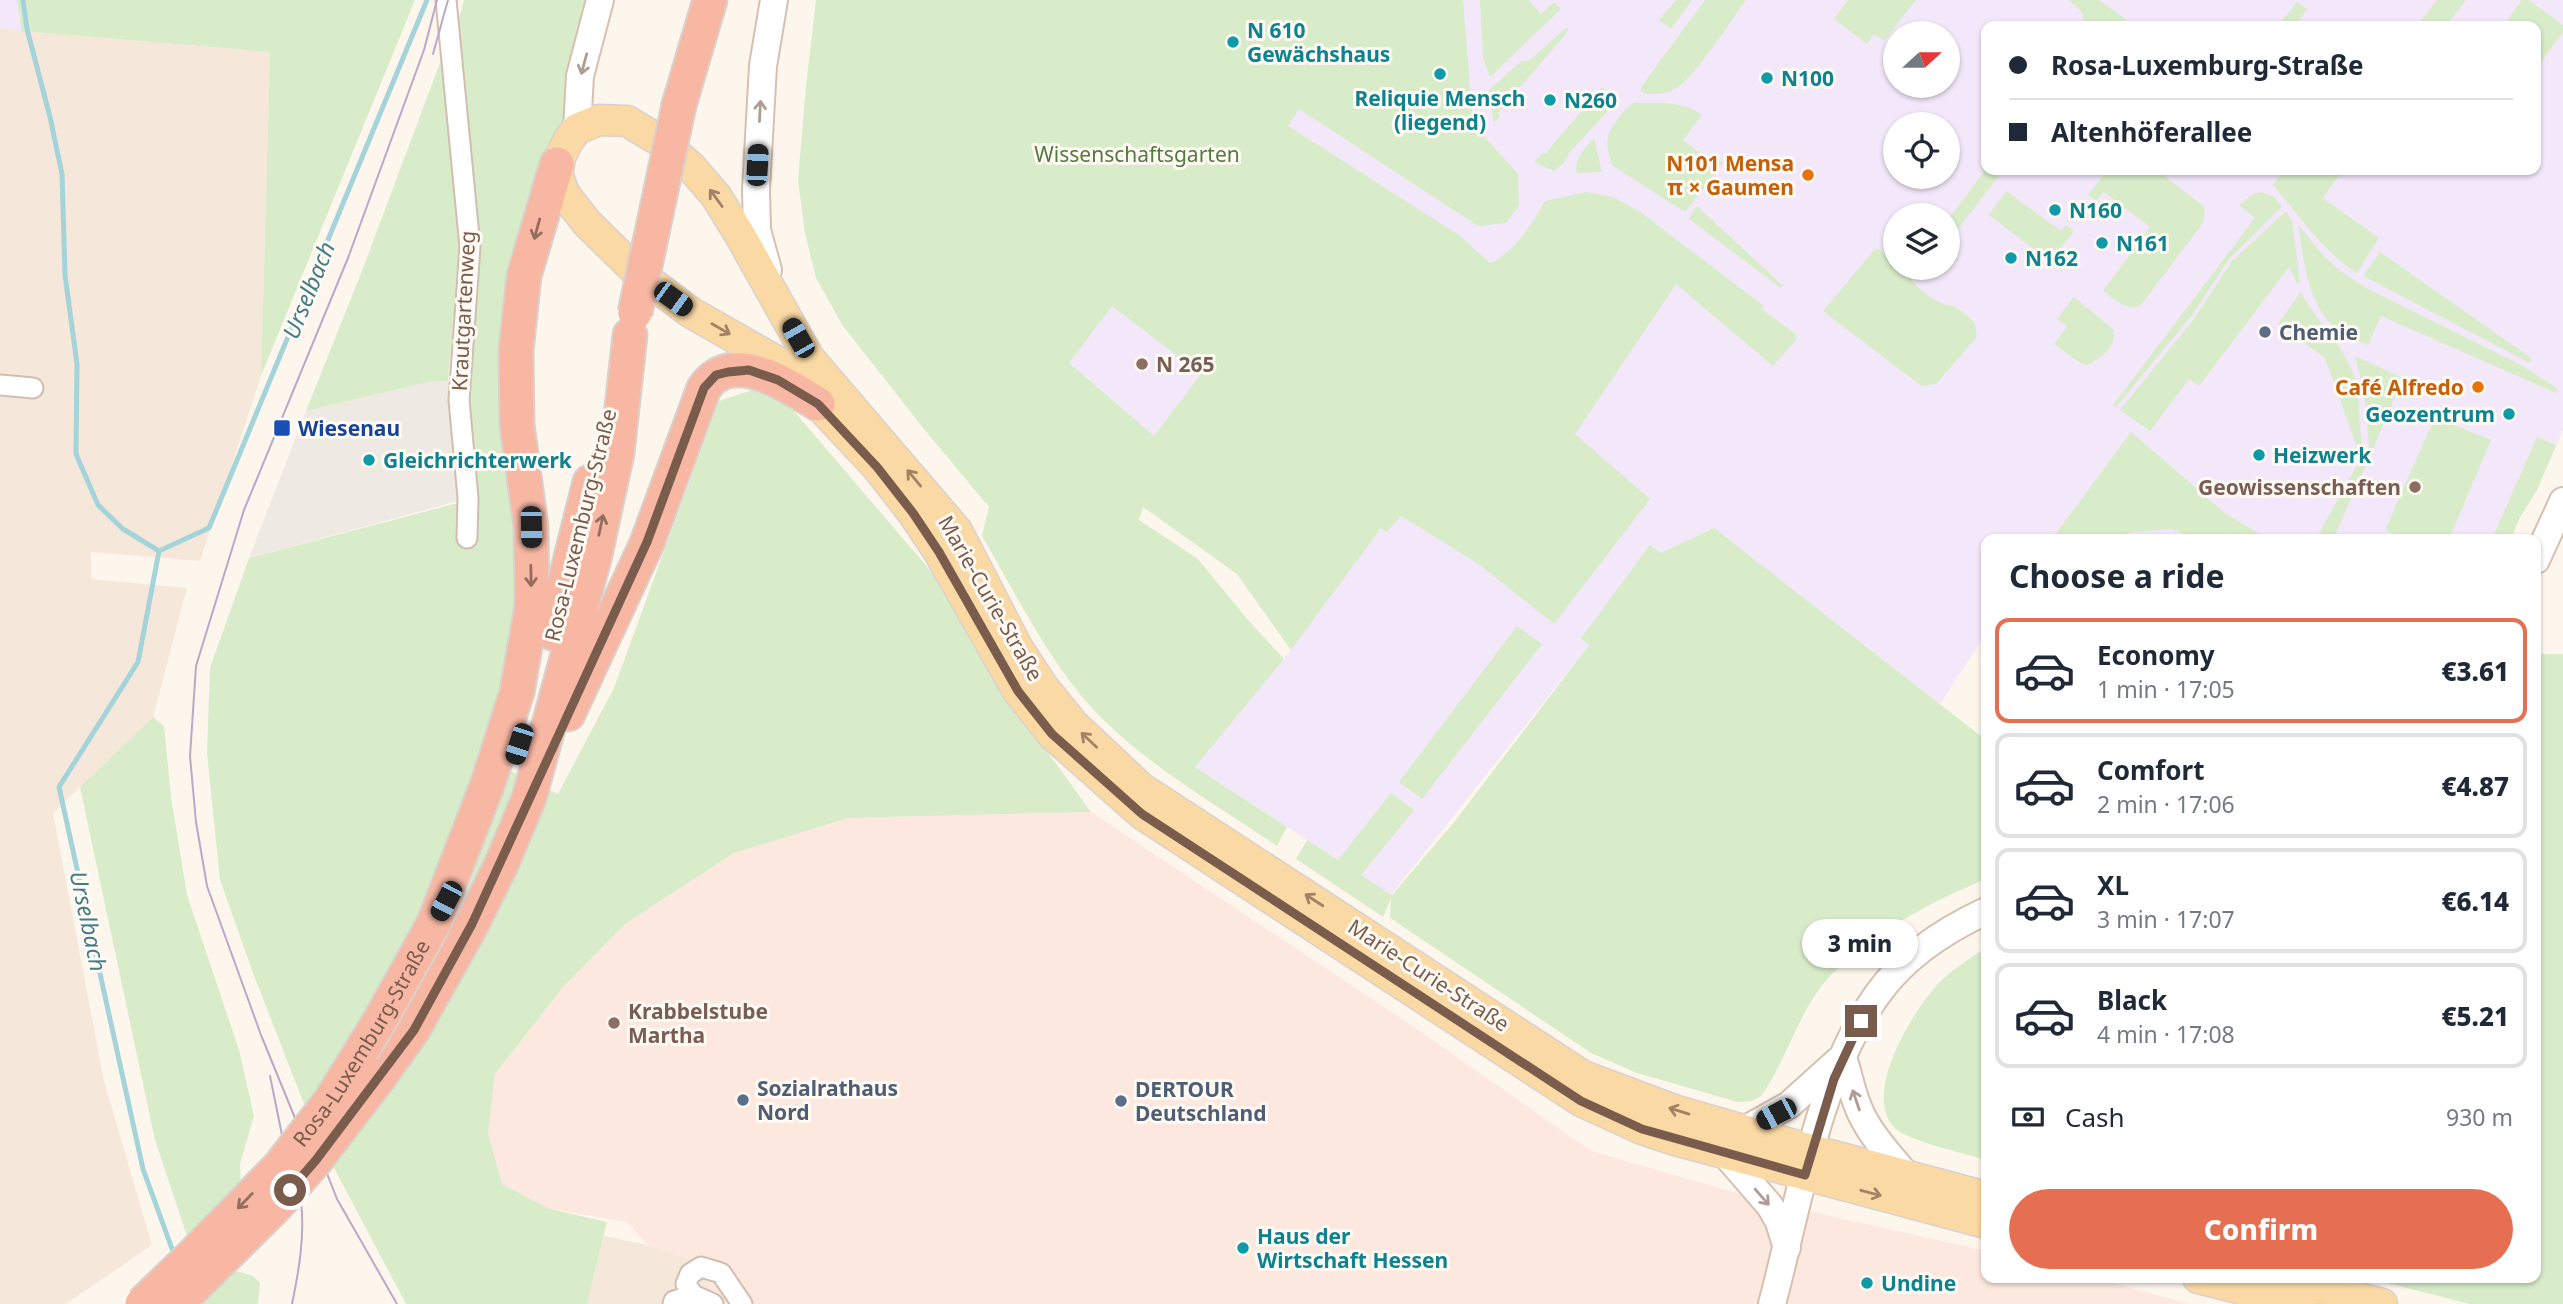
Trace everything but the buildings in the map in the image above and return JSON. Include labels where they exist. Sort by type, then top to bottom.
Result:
[{"type":"highway","name":"Rosa-Luxemburg-Straße","points":[[142,1304],[279,1167],[331,1101],[379,1022],[507,790],[597,545],[617,453],[633,324],[679,105],[710,0]]},
{"type":"highway","points":[[507,790],[517,692],[532,606],[531,527],[517,425],[516,351],[524,276],[557,164]]},
{"type":"highway","points":[[507,790],[647,542],[704,388],[716,375],[749,370],[778,380],[818,404]]},
{"type":"highway","name":"Rosa-Luxemburg-Straße","points":[[177,1304],[285,1196],[316,1160],[414,1030],[502,863],[507,790]]},
{"type":"main road","name":"Marie-Curie-Straße","points":[[578,129],[599,120],[627,121],[662,142],[691,167],[716,196],[809,358],[957,531],[1017,648],[1043,687],[1073,724],[1141,788],[1583,1076],[1633,1096],[1744,1130],[1808,1163],[1981,1221]]},
{"type":"main road","points":[[557,164],[568,141],[578,129]]},
{"type":"main road","name":"Marie-Curie-Straße","points":[[557,164],[565,195],[605,243],[638,273],[690,312],[776,361],[804,385],[818,404],[877,467],[913,513],[939,552],[1018,691],[1052,734],[1142,814],[1581,1101],[1642,1129],[1725,1154],[1908,1176],[1981,1196]]},
{"type":"main road","points":[[2218,1283],[2302,1304]]},
{"type":"main road","points":[[2303,1283],[2382,1304]]},
{"type":"street","name":"Krautgartenweg","points":[[446,0],[470,247],[459,401],[468,498],[467,538]]},
{"type":"street","points":[[578,129],[580,76],[600,0]]},
{"type":"street","points":[[774,0],[763,66],[756,190],[757,230],[775,299]]},
{"type":"street","points":[[0,385],[33,388]]},
{"type":"street","points":[[2541,549],[2563,501]]},
{"type":"street","points":[[1772,1304],[1808,1163],[1843,1057],[1876,996],[1888,982],[1939,937],[1981,914]]},
{"type":"street","points":[[1744,1130],[1789,1105],[1843,1057]]},
{"type":"street","points":[[1843,1057],[1857,1106],[1879,1142],[1908,1176]]},
{"type":"street","points":[[1725,1154],[1770,1206],[1779,1222],[1787,1248]]},
{"type":"street","points":[[713,1304],[693,1295],[687,1284],[690,1274],[701,1267],[721,1273],[742,1304]]},
{"type":"street","points":[[673,1304],[674,1301],[693,1295]]},
{"type":"shaded area","points":[[0,0],[17,0],[23,31],[270,52],[261,376],[200,561],[91,552],[91,579],[187,588],[153,717],[53,813],[104,1081],[152,1245],[66,1304],[0,1304]]},
{"type":"shaded area","points":[[0,0],[17,0],[22,31],[0,28]]},
{"type":"shaded area","points":[[1091,0],[2563,0],[2563,430],[2537,490],[2513,534],[1981,534],[1981,641],[1940,704],[1713,528],[1661,554],[1391,895],[1195,767],[1291,650],[1237,574],[1143,506],[1055,352]]},
{"type":"shaded area","points":[[448,381],[453,447],[462,500],[249,558],[306,411],[428,382]]},
{"type":"shaded area","points":[[1091,812],[1421,1032],[1591,1151],[1765,1201],[1981,1250],[1981,1283],[2112,1283],[2190,1304],[727,1304],[713,1290],[694,1261],[648,1245],[627,1222],[550,1209],[502,1184],[488,1133],[495,1074],[564,986],[625,924],[734,853],[848,818]]},
{"type":"shaded area","points":[[604,1236],[648,1245],[694,1261],[713,1290],[727,1304],[587,1304]]},
{"type":"green space","points":[[17,0],[415,0],[261,376],[270,52],[22,31]]},
{"type":"green space","points":[[464,0],[595,0],[568,128],[526,220],[512,482],[517,583],[506,704],[490,761],[558,794],[614,688],[719,401],[752,390],[788,404],[935,576],[993,671],[1091,812],[848,818],[734,853],[625,924],[564,986],[495,1074],[488,1133],[502,1184],[550,1209],[607,1222],[587,1304],[406,1304],[333,1166],[304,1104],[253,973],[220,880],[207,753],[210,668],[249,558],[473,499],[461,420],[476,286],[457,26]]},
{"type":"green space","name":"Wissenschaftsgarten","points":[[816,0],[1463,0],[1473,124],[1518,174],[1519,206],[1506,223],[1478,226],[1299,109],[1288,126],[1459,235],[1490,263],[1508,252],[1545,201],[1586,192],[1613,197],[1640,212],[1764,306],[1762,309],[1795,334],[1796,340],[1773,366],[1676,284],[1575,434],[1650,499],[1554,624],[1480,565],[1401,516],[1387,532],[1381,528],[1291,650],[1237,574],[1143,507],[1139,520],[1198,559],[1284,659],[1195,767],[1287,827],[1277,846],[1157,765],[1112,728],[1076,689],[1033,625],[982,536],[989,507],[843,326],[816,278],[805,233],[798,180]],"holes":[[[1112,306],[1201,374],[1154,436],[1069,363]]]},
{"type":"green space","points":[[1480,0],[1528,0],[1541,14],[1554,2],[1561,9],[1490,77],[1483,57]]},
{"type":"green space","points":[[1676,0],[1692,0],[1671,29],[1659,20]]},
{"type":"green space","points":[[1705,0],[1746,0],[1686,80],[1678,87],[1660,94],[1641,92],[1641,87]]},
{"type":"green space","points":[[1848,0],[1916,0],[1900,21],[1883,21],[1883,40],[1874,34],[1867,44],[1834,19]]},
{"type":"green space","points":[[2068,0],[2099,0],[2128,21],[2084,21],[2081,11]]},
{"type":"green space","points":[[2437,0],[2466,0],[2450,21],[2421,21]]},
{"type":"green space","points":[[2522,0],[2529,0],[2563,25],[2563,32],[2541,62],[2541,21],[2507,21]]},
{"type":"green space","points":[[2297,2],[2307,9],[2299,21],[2282,21]]},
{"type":"green space","points":[[1567,27],[1569,29],[1564,36],[1498,113],[1500,116],[1494,123],[1488,91],[1521,61],[1530,60]]},
{"type":"green space","points":[[443,55],[457,166],[459,258],[448,381],[428,382],[306,411],[362,271]]},
{"type":"green space","points":[[1602,87],[1616,102],[1570,152],[1564,163],[1554,171],[1534,162],[1543,152],[1545,154]]},
{"type":"green space","points":[[1634,103],[1678,105],[1702,115],[1683,140],[1709,160],[1713,155],[1723,163],[1685,212],[1613,166],[1607,147],[1608,136],[1613,125]]},
{"type":"green space","points":[[1594,138],[1602,172],[1577,173],[1578,159]]},
{"type":"green space","points":[[1982,175],[1998,177],[1960,226],[1960,204]]},
{"type":"green space","points":[[2103,175],[2163,175],[2201,204],[2205,211],[2203,223],[2141,305],[2130,307],[2121,304],[2103,291],[2150,227],[2104,192],[2096,201],[2088,195]]},
{"type":"green space","points":[[2280,175],[2339,175],[2323,198],[2379,238],[2357,273],[2322,244],[2273,185]]},
{"type":"green space","points":[[2006,191],[2061,231],[2066,225],[2074,231],[2056,254],[2064,261],[2058,268],[1989,215]]},
{"type":"green space","points":[[2261,192],[2274,197],[2282,207],[2229,259],[2193,314],[2116,407],[2113,405],[2255,218],[2239,205]]},
{"type":"green space","points":[[1697,206],[1783,286],[1781,288],[1689,219]]},
{"type":"green space","points":[[2286,211],[2292,221],[2300,282],[2297,283],[2289,267],[2199,386],[2189,379],[2150,431],[2120,410],[2194,319],[2232,261]]},
{"type":"green space","points":[[2298,224],[2321,253],[2339,270],[2366,288],[2521,365],[2557,388],[2556,393],[2381,316],[2368,345],[2341,333],[2328,320],[2313,295]]},
{"type":"green space","points":[[1875,249],[1883,252],[1883,280],[1912,280],[1941,303],[1954,306],[1974,323],[1976,338],[1936,384],[1922,386],[1823,311]]},
{"type":"green space","points":[[2380,252],[2531,358],[2530,363],[2363,276]]},
{"type":"green space","points":[[2301,292],[2343,353],[2357,387],[2362,442],[2367,463],[2335,534],[2319,534],[2361,458],[2325,358],[2278,324]]},
{"type":"green space","points":[[2074,297],[2114,330],[2107,352],[2087,365],[2054,344],[2067,326],[2057,319]]},
{"type":"green space","points":[[2355,356],[2403,378],[2370,456],[2364,391]]},
{"type":"green space","points":[[2435,417],[2491,440],[2451,534],[2394,534],[2385,530]]},
{"type":"green space","points":[[2131,432],[2225,513],[2260,534],[2184,534],[2173,529],[2127,534],[2056,534]]},
{"type":"green space","points":[[2537,437],[2556,445],[2537,490],[2513,534],[2494,534]]},
{"type":"green space","points":[[1714,528],[1981,736],[1981,881],[1899,922],[1840,966],[1815,996],[1761,1096],[1752,1101],[1738,1102],[1637,1073],[1591,1053],[1390,918],[1391,898],[1383,917],[1296,859],[1307,840],[1338,860],[1391,793],[1414,810],[1361,875],[1392,895],[1455,821],[1589,645],[1581,638],[1650,545],[1661,553]]},
{"type":"green space","points":[[1517,626],[1542,644],[1422,799],[1399,782]]},
{"type":"green space","points":[[2541,654],[2563,654],[2563,1304],[2470,1304],[2387,1283],[2541,1283]]},
{"type":"green space","points":[[153,717],[164,726],[171,797],[187,895],[239,1050],[254,1116],[240,1164],[241,1183],[188,1239],[155,1140],[80,787]]},
{"type":"green space","points":[[1981,951],[1981,1159],[1903,1134],[1886,1114],[1884,1096],[1887,1074],[1906,1029],[1931,992],[1964,962]]},
{"type":"green space","points":[[237,1271],[253,1276],[260,1283],[258,1304],[202,1304]]},
{"type":"waterway","name":"Urselbach","points":[[23,0],[27,29],[62,174],[65,275],[77,364],[76,454],[98,505],[123,529],[159,551],[138,662],[59,787],[143,1169],[175,1257]]},
{"type":"waterway","name":"Urselbach","points":[[159,551],[209,528],[427,0]]},
{"type":"tram line","points":[[295,1118],[261,1035],[207,886],[196,822],[190,756],[196,666],[244,510],[348,258],[424,50],[437,0]]},
{"type":"tram line","points":[[433,54],[448,0]]},
{"type":"tram line","points":[[270,1076],[282,1135]]},
{"type":"tram line","points":[[326,1171],[337,1199],[397,1304]]},
{"type":"tram line","points":[[292,1304],[302,1240],[301,1201]]},
{"type":"place","name":"N 610 Gewächshaus","points":[[1233,42]]},
{"type":"place","name":"Reliquie Mensch (liegend)","points":[[1440,74]]},
{"type":"place","name":"N100","points":[[1767,78]]},
{"type":"place","name":"N260","points":[[1550,100]]},
{"type":"place","name":"N101 Mensa π × Gaumen","points":[[1808,175]]},
{"type":"place","name":"N160","points":[[2055,210]]},
{"type":"place","name":"N161","points":[[2102,243]]},
{"type":"place","name":"N162","points":[[2011,258]]},
{"type":"place","name":"Chemie","points":[[2265,332]]},
{"type":"place","name":"N 265","points":[[1142,364]]},
{"type":"place","name":"Café Alfredo","points":[[2478,387]]},
{"type":"place","name":"Geozentrum","points":[[2509,414]]},
{"type":"place","name":"Wiesenau","points":[[282,428]]},
{"type":"place","name":"Heizwerk","points":[[2259,455]]},
{"type":"place","name":"Gleichrichterwerk","points":[[369,460]]},
{"type":"place","name":"Geowissenschaften","points":[[2415,487]]},
{"type":"place","name":"Krabbelstube Martha","points":[[614,1023]]},
{"type":"place","name":"Sozialrathaus Nord","points":[[743,1100]]},
{"type":"place","name":"DERTOUR Deutschland","points":[[1121,1101]]},
{"type":"place","name":"Haus der Wirtschaft Hessen","points":[[1243,1248]]},
{"type":"place","name":"Undine","points":[[1867,1283]]},
{"type":"route","points":[[290,1190],[316,1160],[414,1030],[472,924],[647,542],[704,388],[716,375],[728,372],[749,370],[778,380],[818,404],[848,435],[913,513],[939,552],[1018,691],[1052,734],[1142,814],[1581,1101],[1615,1118],[1675,1140],[1805,1175],[1834,1079],[1861,1021]]}]
